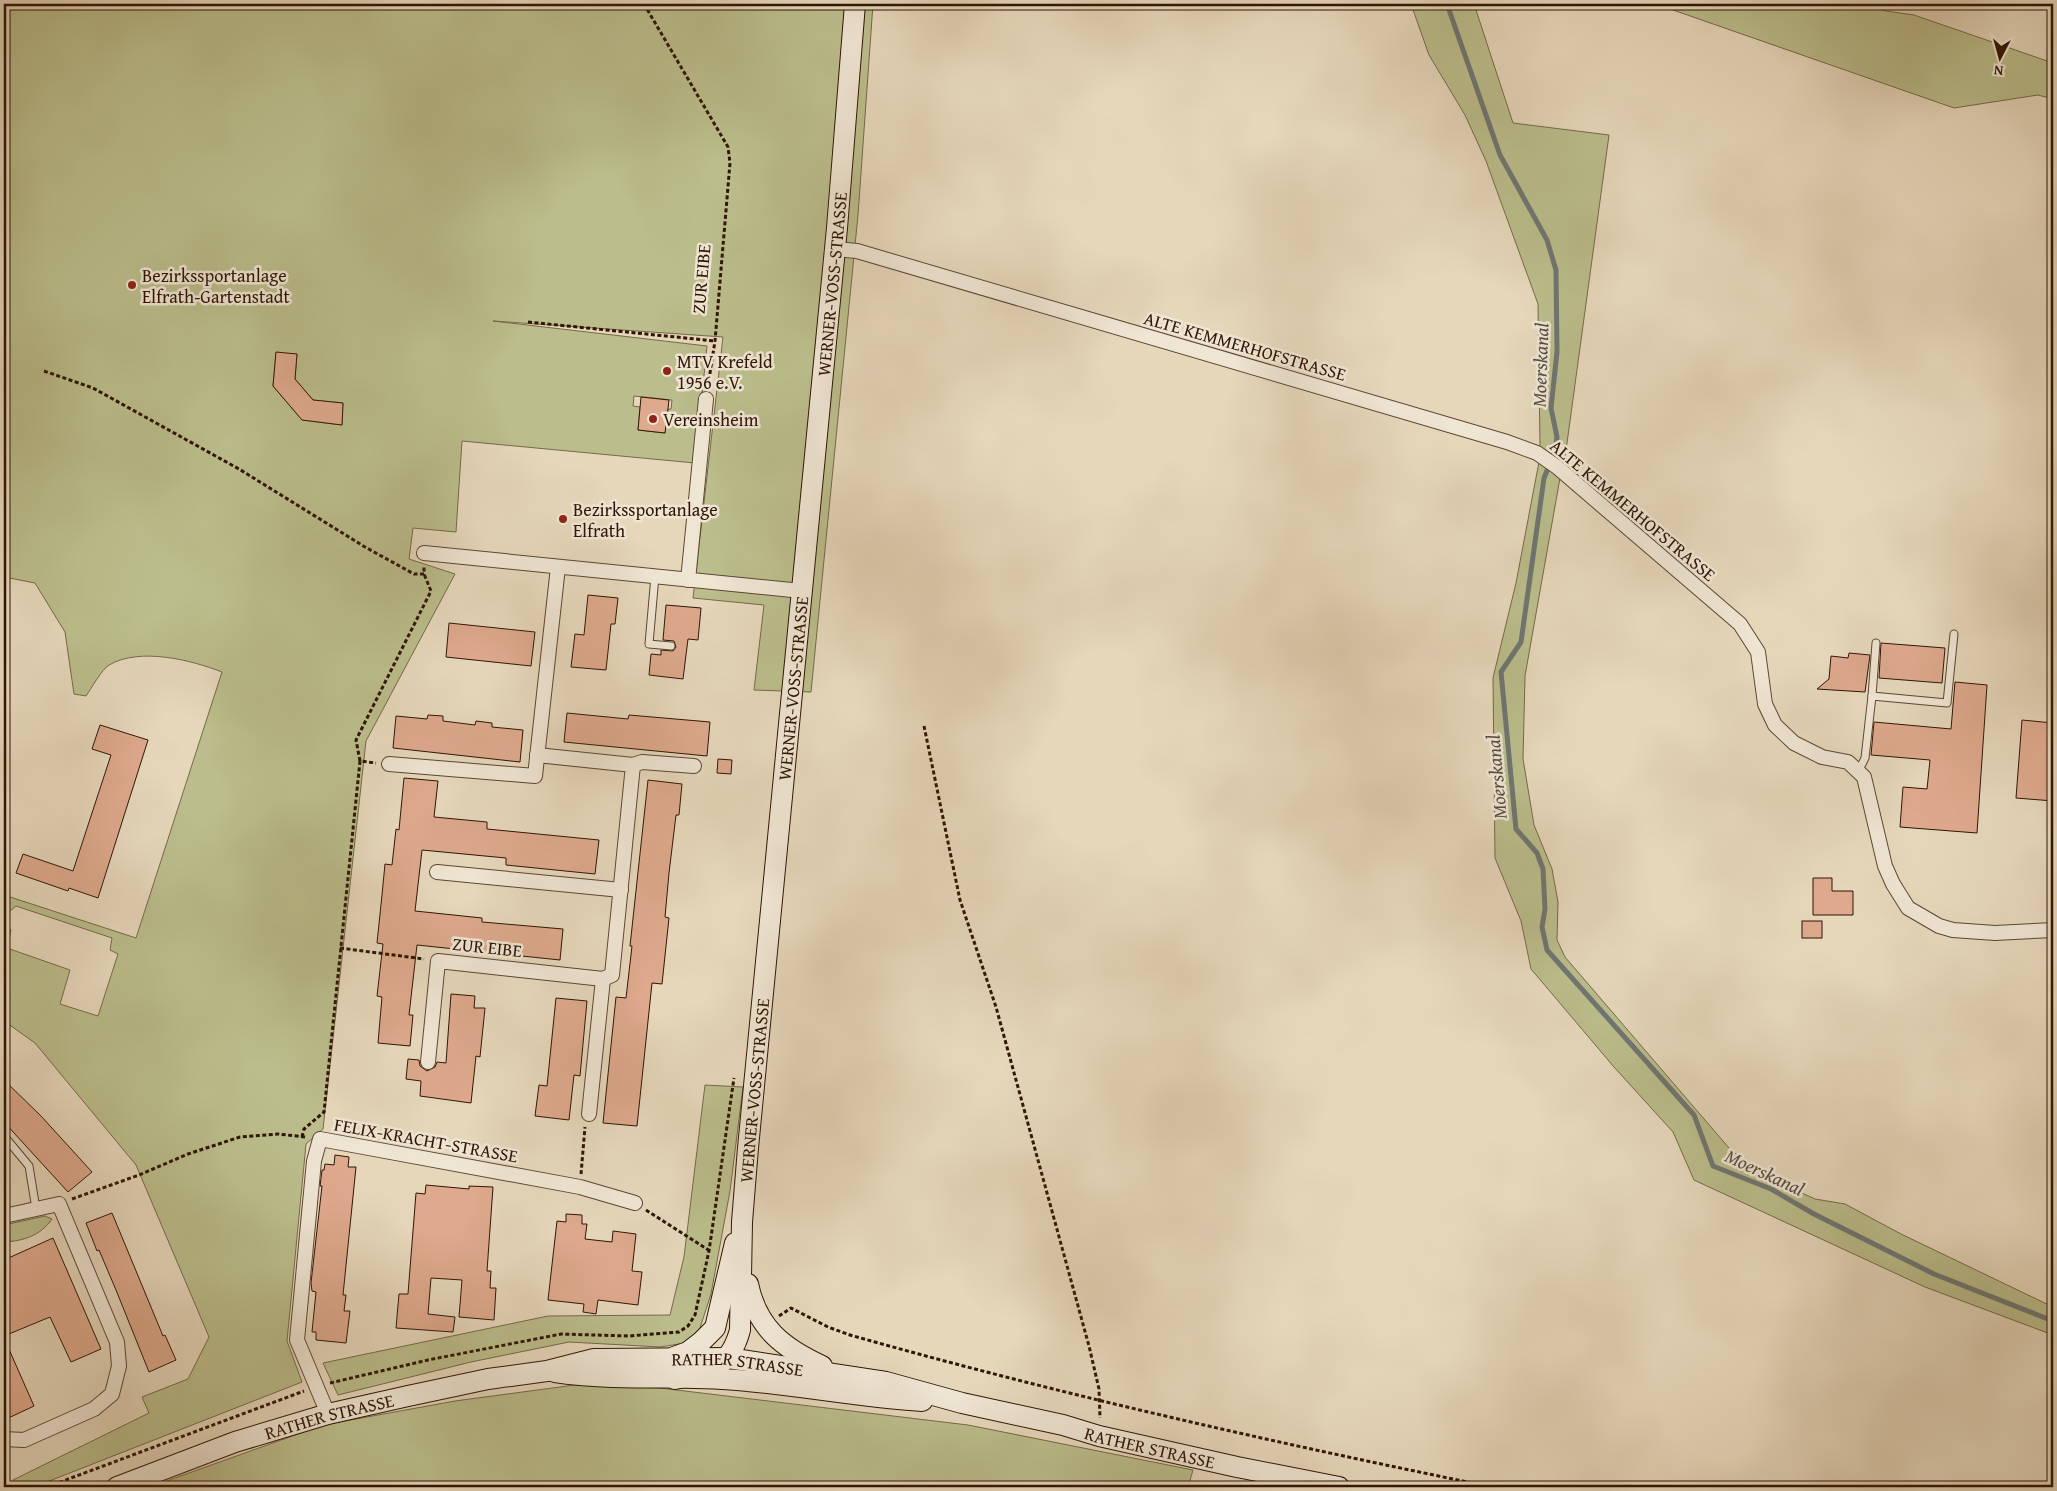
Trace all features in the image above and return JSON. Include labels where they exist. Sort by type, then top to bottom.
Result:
[{"type":"main road","name":"WERNER-VOSS-STRASSE","points":[[721,1361],[737,1343],[740,1330],[742,1222],[835,248],[856,4]]},
{"type":"main road","points":[[676,1379],[698,1374],[721,1361],[711,1346],[730,1256],[742,1222]]},
{"type":"main road","name":"RATHER STRASSE","points":[[742,1222],[749,1286],[753,1303],[765,1326],[773,1335],[804,1357],[838,1373]]},
{"type":"main road","points":[[669,1359],[688,1352],[715,1328]]},
{"type":"main road","name":"RATHER STRASSE","points":[[117,1487],[235,1442],[328,1414],[488,1379],[547,1371],[594,1359],[721,1361],[838,1373],[886,1382],[962,1403],[1062,1425],[1100,1436],[1237,1467],[1340,1487]]},
{"type":"main road","name":"RATHER STRASSE","points":[[721,1361],[725,1372],[737,1380]]},
{"type":"main road","name":"RATHER STRASSE","points":[[547,1371],[590,1377],[737,1380],[874,1398],[962,1403]]},
{"type":"street","name":"ALTE KEMMERHOFSTRASSE","points":[[835,248],[857,251],[1287,377],[1507,442],[1544,457],[1740,624],[1758,652],[1765,704],[1775,725],[1794,743],[1822,757],[1848,762],[1858,772]]},
{"type":"street","points":[[688,580],[706,399]]},
{"type":"street","points":[[424,553],[802,591]]},
{"type":"street","points":[[389,764],[535,776],[558,567]]},
{"type":"street","points":[[538,755],[633,765],[642,762],[694,766]]},
{"type":"street","points":[[589,1114],[603,979],[612,975],[633,765]]},
{"type":"street","points":[[1858,772],[1864,777],[1885,866],[1893,884],[1908,908],[1939,926],[1953,930],[1987,933],[2053,930]]},
{"type":"street","points":[[437,872],[621,890]]},
{"type":"street","name":"ZUR EIBE","points":[[428,1062],[438,961],[603,979]]},
{"type":"street","name":"FELIX-KRACHT-STRASSE","points":[[328,1414],[318,1386],[296,1340],[314,1161],[320,1139],[580,1187],[635,1203]]},
{"type":"street","points":[[4,1216],[59,1204],[117,1342],[119,1366],[112,1394],[94,1409],[24,1440],[4,1439]]},
{"type":"lane","points":[[655,576],[649,644],[671,646]]},
{"type":"lane","points":[[1872,696],[1946,703],[1954,634]]},
{"type":"lane","points":[[1858,772],[1865,758],[1876,643]]},
{"type":"lane","points":[[4,1136],[29,1166],[36,1209]]},
{"type":"path","name":"ZUR EIBE","points":[[644,4],[728,147],[730,163],[715,341],[706,399]]},
{"type":"path","points":[[528,322],[715,341]]},
{"type":"path","points":[[44,371],[94,388],[239,469],[365,547],[414,574],[424,574]]},
{"type":"path","points":[[302,1136],[304,1129],[324,1112],[360,761],[356,740],[431,592],[424,574],[424,553]]},
{"type":"path","points":[[924,726],[960,900],[1004,1036],[1089,1346],[1100,1401],[1100,1436]]},
{"type":"path","points":[[360,761],[389,764]]},
{"type":"path","points":[[340,948],[438,961]]},
{"type":"path","points":[[48,1487],[318,1386],[428,1360],[561,1334],[629,1336],[679,1332],[688,1326],[695,1315],[709,1251],[735,1076]]},
{"type":"path","points":[[580,1187],[585,1127],[589,1114]]},
{"type":"path","points":[[59,1204],[139,1175],[188,1154],[240,1137],[278,1134],[320,1139]]},
{"type":"path","points":[[635,1203],[709,1251],[730,1256]]},
{"type":"path","points":[[765,1326],[791,1308],[828,1327],[850,1335],[1100,1401],[1202,1426],[1492,1487]]},
{"type":"path","points":[[695,1315],[715,1328]]},
{"type":"green space","points":[[4,4],[873,4],[858,215],[811,692],[754,690],[764,605],[693,598],[723,337],[493,321],[707,346],[695,463],[462,441],[456,532],[413,528],[409,559],[455,574],[366,741],[323,1129],[306,1144],[287,1341],[302,1382],[34,1487],[16,1487],[13,1480],[149,1413],[142,1397],[188,1379],[209,1337],[136,1165],[35,1043],[4,1021],[4,924],[11,930],[7,948],[70,970],[60,1004],[98,1016],[118,954],[110,950],[112,938],[16,906],[9,912],[4,908],[4,895],[136,938],[222,672],[196,663],[166,657],[135,657],[121,660],[106,667],[86,696],[74,694],[65,632],[35,583],[4,577]],"holes":[[[276,353],[297,354],[295,379],[313,400],[343,403],[342,425],[302,420],[273,386]],[[634,396],[672,400],[671,409],[668,409],[665,433],[638,430],[640,407],[633,406]]]},
{"type":"green space","points":[[1411,4],[1474,4],[1513,123],[1609,135],[1564,465],[1540,446],[1538,304],[1486,161],[1465,115],[1429,55]]},
{"type":"green space","points":[[1677,4],[1862,4],[1886,11],[1914,15],[2053,63],[2053,99],[2038,95],[1954,108],[1673,10]]},
{"type":"green space","points":[[1539,462],[1560,478],[1525,676],[1523,759],[1534,825],[1552,869],[1558,902],[1557,940],[1565,957],[1729,1148],[1760,1174],[1815,1199],[1845,1204],[1901,1234],[2053,1307],[2053,1335],[1925,1287],[1694,1180],[1673,1132],[1614,1067],[1531,969],[1521,921],[1495,858],[1493,678],[1516,583]]},
{"type":"green space","points":[[705,1085],[743,1087],[730,1191],[711,1294],[700,1328],[685,1343],[660,1347],[569,1342],[471,1362],[338,1395],[323,1363],[548,1316],[670,1315],[684,1257]]},
{"type":"green space","points":[[45,1216],[52,1219],[42,1230],[24,1239],[4,1242],[4,1225]]},
{"type":"green space","points":[[575,1385],[660,1388],[968,1425],[1193,1470],[1188,1487],[150,1487],[323,1425],[455,1401]]},
{"type":"building","points":[[276,352],[297,354],[295,379],[313,400],[343,403],[342,425],[302,420],[273,386]]},
{"type":"building","name":"Vereinsheim","points":[[641,397],[669,400],[665,433],[638,430]]},
{"type":"building","points":[[588,595],[618,598],[615,624],[611,624],[606,670],[571,667],[575,634],[584,635]]},
{"type":"building","points":[[666,605],[701,608],[698,640],[688,639],[683,679],[649,675],[651,654],[661,655],[661,650],[673,651],[676,647],[674,641],[663,640]]},
{"type":"building","points":[[449,623],[535,632],[531,666],[446,657]]},
{"type":"building","points":[[1881,643],[1945,648],[1942,683],[1879,678]]},
{"type":"building","points":[[1849,653],[1870,655],[1865,692],[1817,689],[1829,679],[1831,656],[1848,658]]},
{"type":"building","points":[[1955,682],[1987,685],[1977,833],[1900,827],[1903,787],[1927,789],[1930,760],[1871,755],[1874,722],[1951,729]]},
{"type":"building","points":[[567,713],[628,719],[629,715],[710,722],[707,756],[564,742]]},
{"type":"building","points":[[428,715],[443,716],[443,721],[475,725],[476,721],[492,723],[492,727],[523,730],[520,762],[393,748],[396,716],[427,719]]},
{"type":"building","points":[[2022,720],[2053,723],[2053,801],[2016,798]]},
{"type":"building","points":[[100,725],[148,740],[98,898],[69,888],[68,891],[16,873],[23,854],[73,871],[111,755],[92,749]]},
{"type":"building","points":[[718,759],[732,760],[731,774],[717,773]]},
{"type":"building","points":[[404,778],[438,781],[434,817],[487,822],[487,829],[599,840],[595,874],[506,865],[506,858],[422,850],[415,911],[482,918],[482,922],[563,929],[560,960],[417,945],[409,1015],[413,1015],[410,1046],[378,1043],[382,997],[377,996],[383,944],[377,943],[385,864],[392,865],[396,829],[399,830]]},
{"type":"building","points":[[648,780],[682,784],[679,815],[676,815],[669,873],[665,917],[669,918],[662,984],[652,983],[637,1126],[603,1123],[616,997],[626,998]]},
{"type":"building","points":[[1813,878],[1832,878],[1832,891],[1853,891],[1853,915],[1813,915]]},
{"type":"building","points":[[1802,921],[1822,921],[1822,938],[1802,938]]},
{"type":"building","points":[[451,994],[475,996],[474,1008],[485,1008],[480,1057],[476,1056],[471,1103],[420,1096],[421,1081],[406,1079],[408,1059],[419,1060],[420,1066],[427,1071],[435,1067],[437,1062],[446,1063]]},
{"type":"building","points":[[556,998],[587,1001],[580,1076],[574,1075],[569,1120],[535,1116],[539,1085],[547,1086]]},
{"type":"building","points":[[4,1080],[41,1116],[92,1172],[68,1192],[4,1122]]},
{"type":"building","points":[[335,1155],[349,1157],[348,1167],[356,1167],[343,1295],[346,1295],[344,1311],[350,1311],[346,1343],[316,1340],[316,1332],[312,1332],[316,1292],[312,1291],[311,1283],[322,1186],[320,1186],[322,1170],[324,1170],[325,1164],[334,1165]]},
{"type":"building","points":[[426,1185],[469,1189],[469,1186],[493,1187],[487,1271],[491,1271],[490,1288],[496,1288],[494,1320],[459,1317],[462,1280],[431,1278],[428,1314],[455,1317],[453,1332],[396,1328],[399,1294],[408,1294],[416,1193],[425,1194]]},
{"type":"building","points":[[112,1213],[163,1336],[165,1335],[176,1360],[149,1372],[116,1290],[86,1223]]},
{"type":"building","points":[[566,1214],[582,1215],[582,1224],[587,1224],[585,1239],[612,1242],[613,1231],[636,1234],[632,1271],[642,1272],[638,1305],[598,1300],[596,1314],[583,1312],[584,1304],[548,1300],[557,1221],[566,1222]]},
{"type":"building","points":[[53,1238],[101,1349],[71,1362],[50,1317],[4,1336],[4,1260]]},
{"type":"building","points":[[4,1338],[34,1406],[4,1420]]},
{"type":"waterway","name":"Moerskanal","points":[[1447,4],[1500,155],[1547,240],[1556,270],[1557,352],[1551,408],[1557,437],[1555,451],[1544,478],[1521,642],[1501,672],[1516,829],[1537,853],[1543,869],[1545,909],[1542,927],[1547,950],[1694,1115],[1713,1166],[1771,1189],[1814,1214],[1934,1274],[2053,1321]]},
{"type":"place","name":"Bezirkssportanlage Elfrath-Gartenstadt","points":[[132,285]]},
{"type":"place","name":"MTV Krefeld 1956 e.V.","points":[[667,371]]},
{"type":"place","name":"Vereinsheim","points":[[653,419]]},
{"type":"place","name":"Bezirkssportanlage Elfrath","points":[[563,519]]}]
